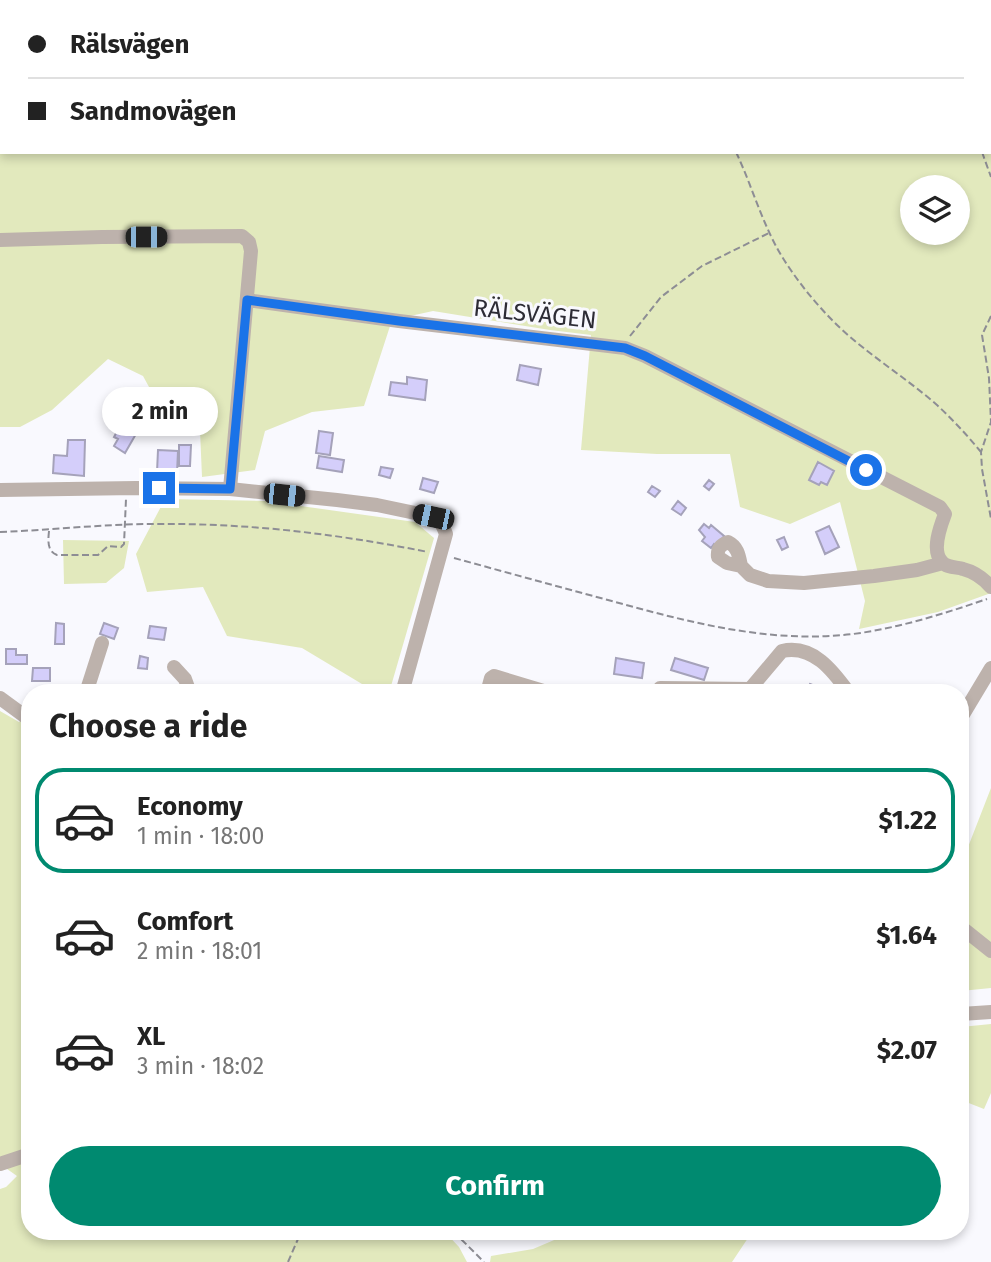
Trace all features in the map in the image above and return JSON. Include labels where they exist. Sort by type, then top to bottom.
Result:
[{"type":"street","points":[[0,240],[242,236],[249,242],[251,251],[230,489]]},
{"type":"street","name":"RÄLSVÄGEN","points":[[247,300],[625,348],[940,507],[945,514],[937,541],[938,555],[943,564]]},
{"type":"street","points":[[0,490],[230,489],[351,502],[433,517],[439,520],[446,534],[405,684]]},
{"type":"street","points":[[741,566],[750,575],[768,581],[804,583],[874,576],[943,564],[972,572],[982,577],[991,587]]},
{"type":"street","points":[[89,684],[102,643]]},
{"type":"street","points":[[754,684],[782,650],[790,649],[809,652],[823,661],[842,684]]},
{"type":"street","points":[[174,667],[187,684]]},
{"type":"street","points":[[969,705],[991,668]]},
{"type":"street","points":[[489,684],[494,676],[520,684]]},
{"type":"street","points":[[0,698],[21,713]]},
{"type":"street","points":[[969,933],[991,951]]},
{"type":"street","points":[[969,1013],[991,1012]]},
{"type":"street","points":[[0,1164],[21,1157]]},
{"type":"path","points":[[737,154],[781,255],[811,297],[854,341],[936,405],[962,429],[981,452]]},
{"type":"path","points":[[983,154],[991,177]]},
{"type":"path","points":[[625,348],[632,331],[661,297],[702,266],[770,233]]},
{"type":"path","points":[[991,316],[982,335],[989,378],[990,422],[981,452],[991,519]]},
{"type":"path","points":[[48,530],[48,542],[52,553],[57,555],[97,555],[107,546],[121,547],[124,544],[126,525],[127,503],[124,488]]},
{"type":"path","points":[[0,532],[152,523],[273,528],[366,540],[441,554],[670,617],[780,635],[837,635],[877,630],[931,618],[991,597]]},
{"type":"path","points":[[288,1262],[297,1240]]},
{"type":"path","points":[[462,1240],[484,1262]]},
{"type":"green space","points":[[0,154],[991,154],[991,593],[938,612],[859,629],[865,601],[840,502],[790,524],[740,507],[730,454],[581,450],[591,335],[433,311],[392,320],[364,406],[312,412],[265,431],[255,470],[202,477],[199,407],[160,407],[143,376],[108,359],[52,410],[20,427],[0,427]]},
{"type":"green space","points":[[165,499],[265,501],[415,522],[434,538],[392,684],[362,684],[302,648],[227,636],[203,587],[147,592],[136,554]]},
{"type":"green space","points":[[63,540],[129,541],[124,568],[106,583],[64,584]]},
{"type":"green space","points":[[0,711],[19,722],[21,720],[21,1240],[452,1240],[467,1262],[0,1262],[0,1189],[17,1176],[0,1164]]},
{"type":"green space","points":[[991,788],[991,988],[969,990],[969,844]]},
{"type":"green space","points":[[991,1024],[991,1093],[984,1109],[969,1103],[969,1026]]},
{"type":"green space","points":[[554,1240],[747,1240],[732,1262],[490,1262],[491,1256],[533,1249]]},
{"type":"building","points":[[520,365],[541,369],[538,385],[517,380]]},
{"type":"building","points":[[407,377],[427,380],[425,400],[389,395],[391,382],[407,384]]},
{"type":"building","points":[[129,421],[140,427],[125,453],[114,446],[118,439],[114,437],[120,426],[124,429]]},
{"type":"building","points":[[319,431],[333,433],[330,455],[316,453]]},
{"type":"building","points":[[68,440],[85,440],[84,476],[53,473],[54,455],[67,456]]},
{"type":"building","points":[[179,445],[191,445],[190,466],[179,466]]},
{"type":"building","points":[[158,450],[178,451],[177,473],[157,472]]},
{"type":"building","points":[[319,456],[344,460],[342,472],[317,468]]},
{"type":"building","points":[[818,462],[834,471],[827,485],[821,482],[819,485],[809,480]]},
{"type":"building","points":[[381,467],[393,469],[390,478],[379,475]]},
{"type":"building","points":[[423,478],[438,482],[434,493],[420,489]]},
{"type":"building","points":[[709,480],[714,484],[709,490],[704,486]]},
{"type":"building","points":[[652,486],[660,491],[655,497],[648,492]]},
{"type":"building","points":[[678,501],[686,508],[681,515],[672,509]]},
{"type":"building","points":[[704,524],[709,528],[711,525],[724,536],[716,546],[714,544],[711,548],[702,541],[705,537],[699,530]]},
{"type":"building","points":[[829,526],[839,547],[825,554],[816,532]]},
{"type":"building","points":[[784,537],[788,547],[782,550],[777,540]]},
{"type":"building","points":[[56,623],[64,624],[64,644],[55,644]]},
{"type":"building","points":[[104,623],[118,628],[114,639],[100,634]]},
{"type":"building","points":[[150,626],[166,628],[164,640],[148,638]]},
{"type":"building","points":[[6,649],[16,649],[16,655],[27,655],[27,664],[6,664]]},
{"type":"building","points":[[140,656],[148,658],[147,669],[138,668]]},
{"type":"building","points":[[616,658],[644,663],[642,678],[614,674]]},
{"type":"building","points":[[675,658],[708,668],[704,680],[671,670]]},
{"type":"building","points":[[33,668],[50,668],[50,681],[32,681]]},
{"type":"route","points":[[159,488],[230,489],[247,300],[625,348],[866,470]]}]
